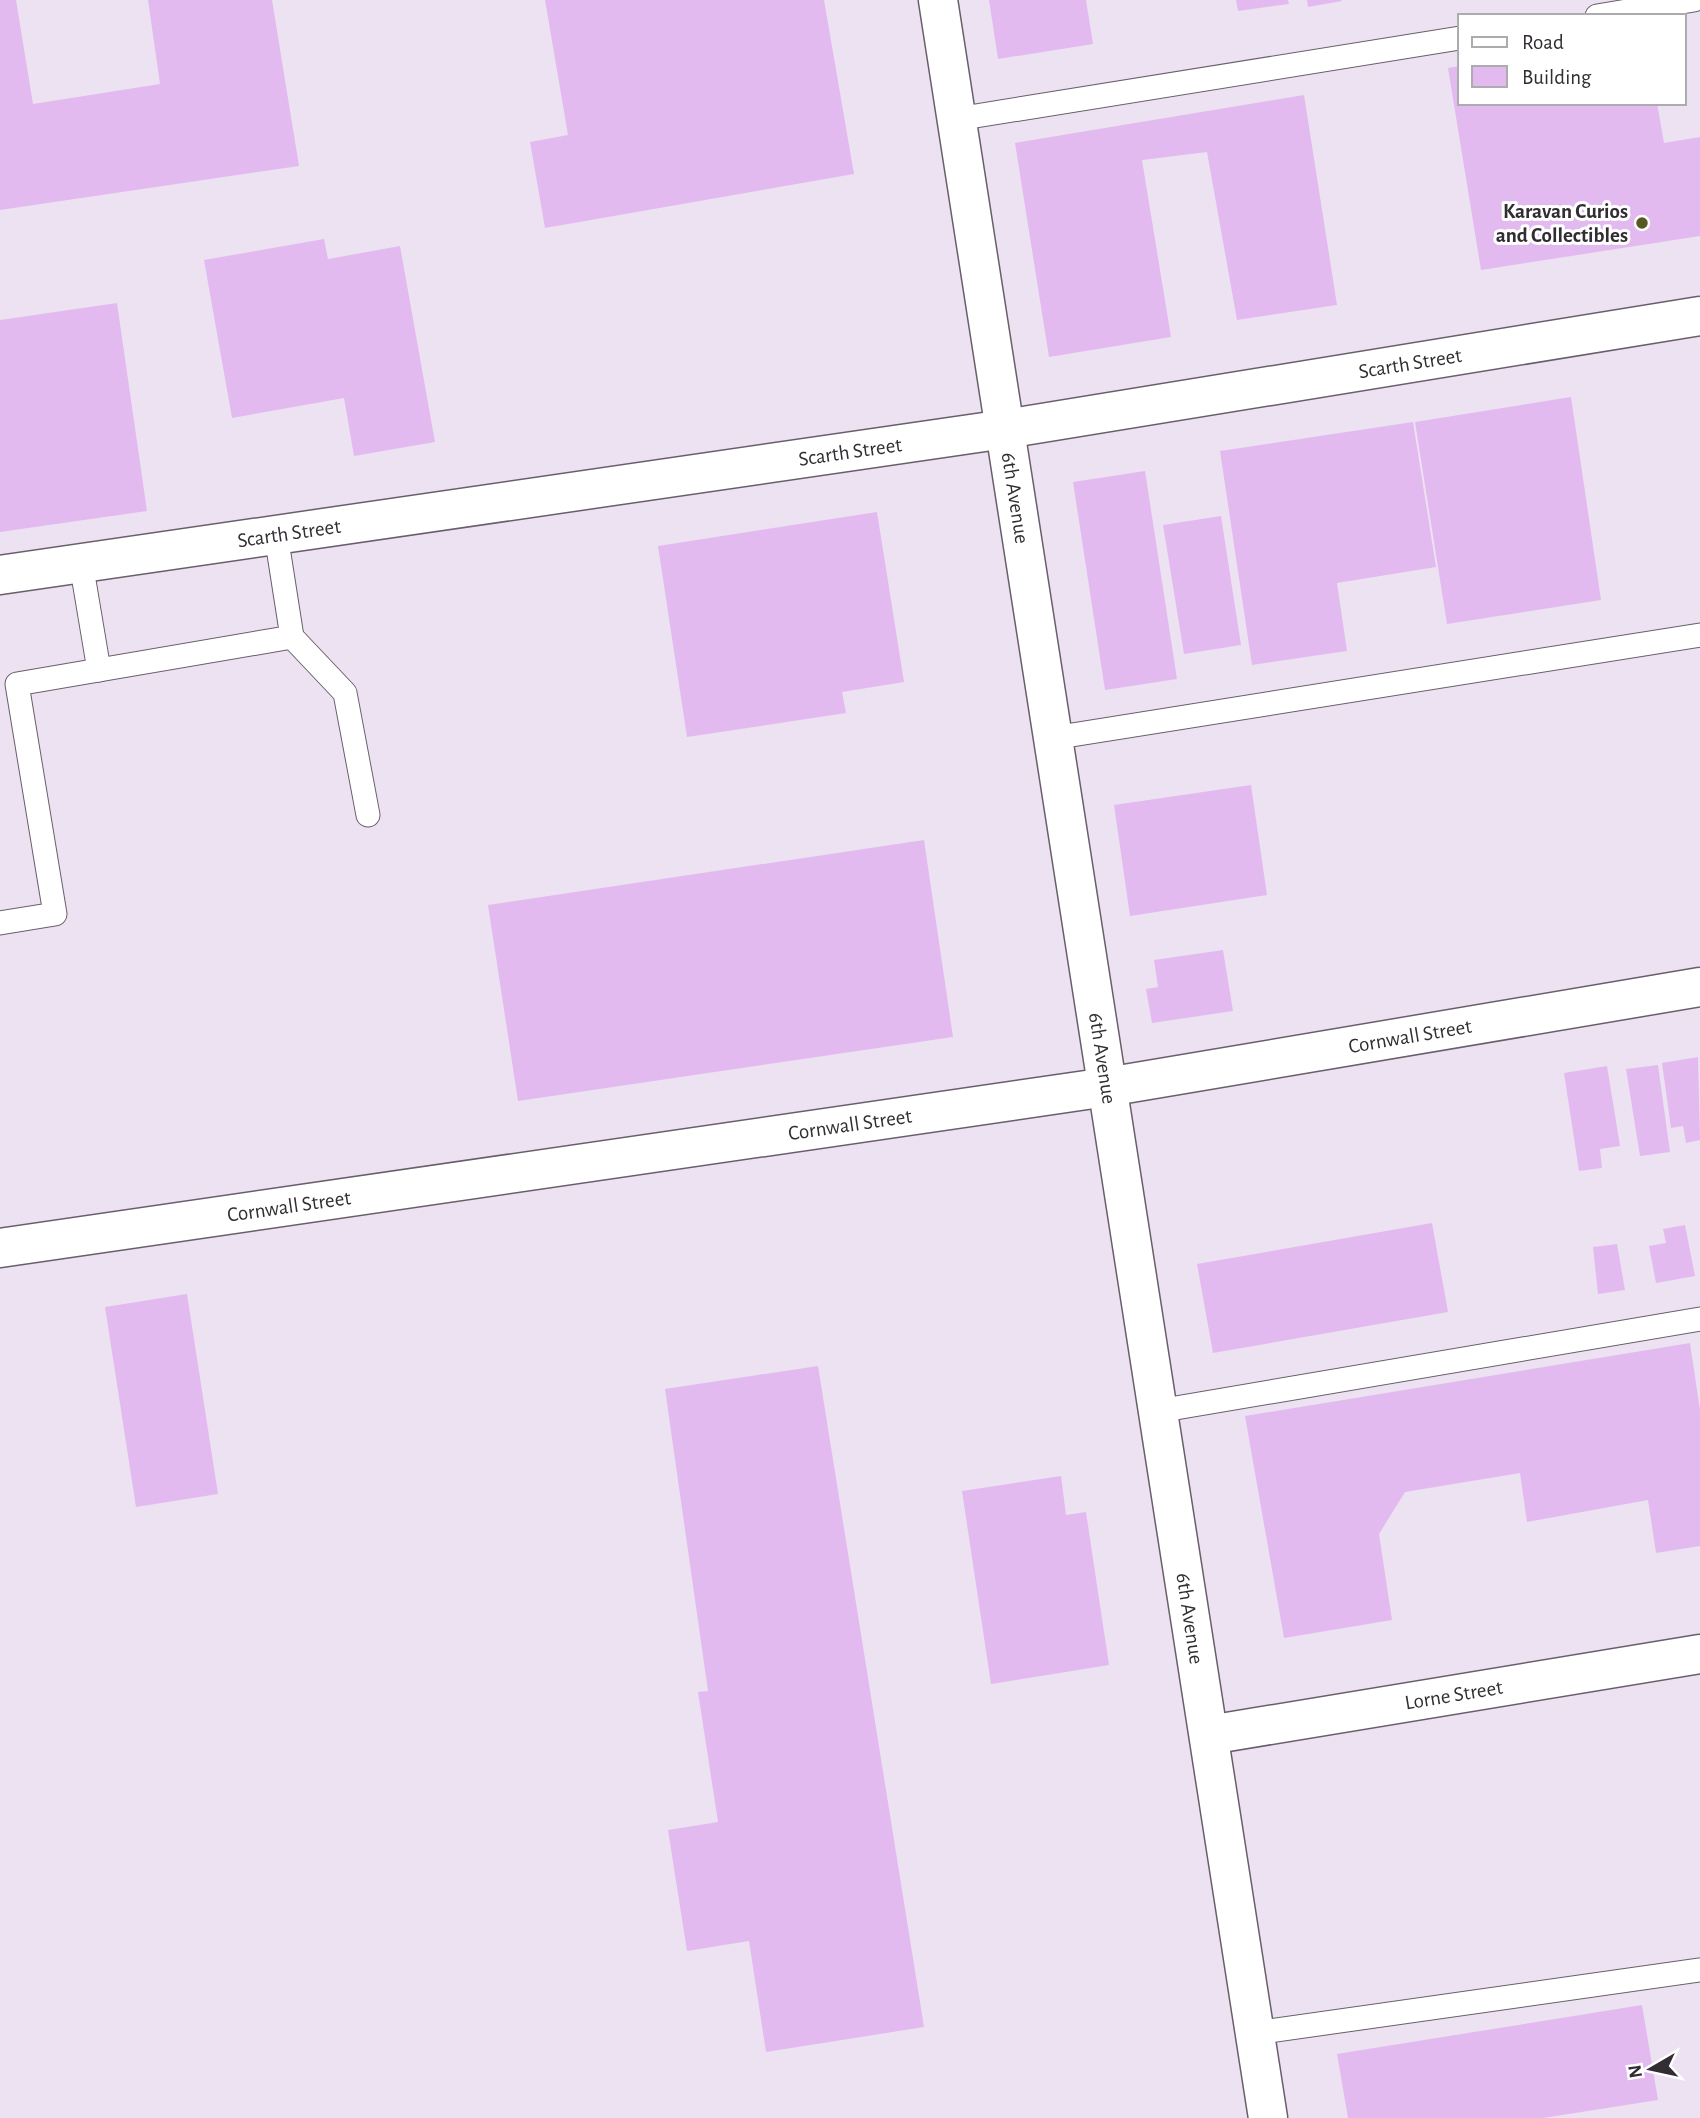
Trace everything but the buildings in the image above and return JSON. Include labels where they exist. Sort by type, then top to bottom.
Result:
[{"type":"street","name":"6th Avenue","points":[[938,0],[1268,2118]]},
{"type":"street","name":"Scarth Street","points":[[0,575],[1005,429],[1700,316]]},
{"type":"street","name":"Cornwall Street","points":[[0,1248],[1107,1087],[1700,987]]},
{"type":"street","name":"Lorne Street","points":[[1209,1735],[1700,1654]]},
{"type":"lane","points":[[1609,14],[1694,0]]},
{"type":"lane","points":[[957,119],[1458,38]]},
{"type":"lane","points":[[276,535],[292,637],[345,693],[368,815]]},
{"type":"lane","points":[[81,563],[99,670]]},
{"type":"lane","points":[[1053,738],[1700,635]]},
{"type":"lane","points":[[0,923],[55,914],[17,684],[292,637]]},
{"type":"lane","points":[[1158,1411],[1700,1319]]},
{"type":"lane","points":[[1255,2033],[1700,1970]]},
{"type":"place","name":"Karavan Curios and Collectibles","points":[[1642,223]]}]
